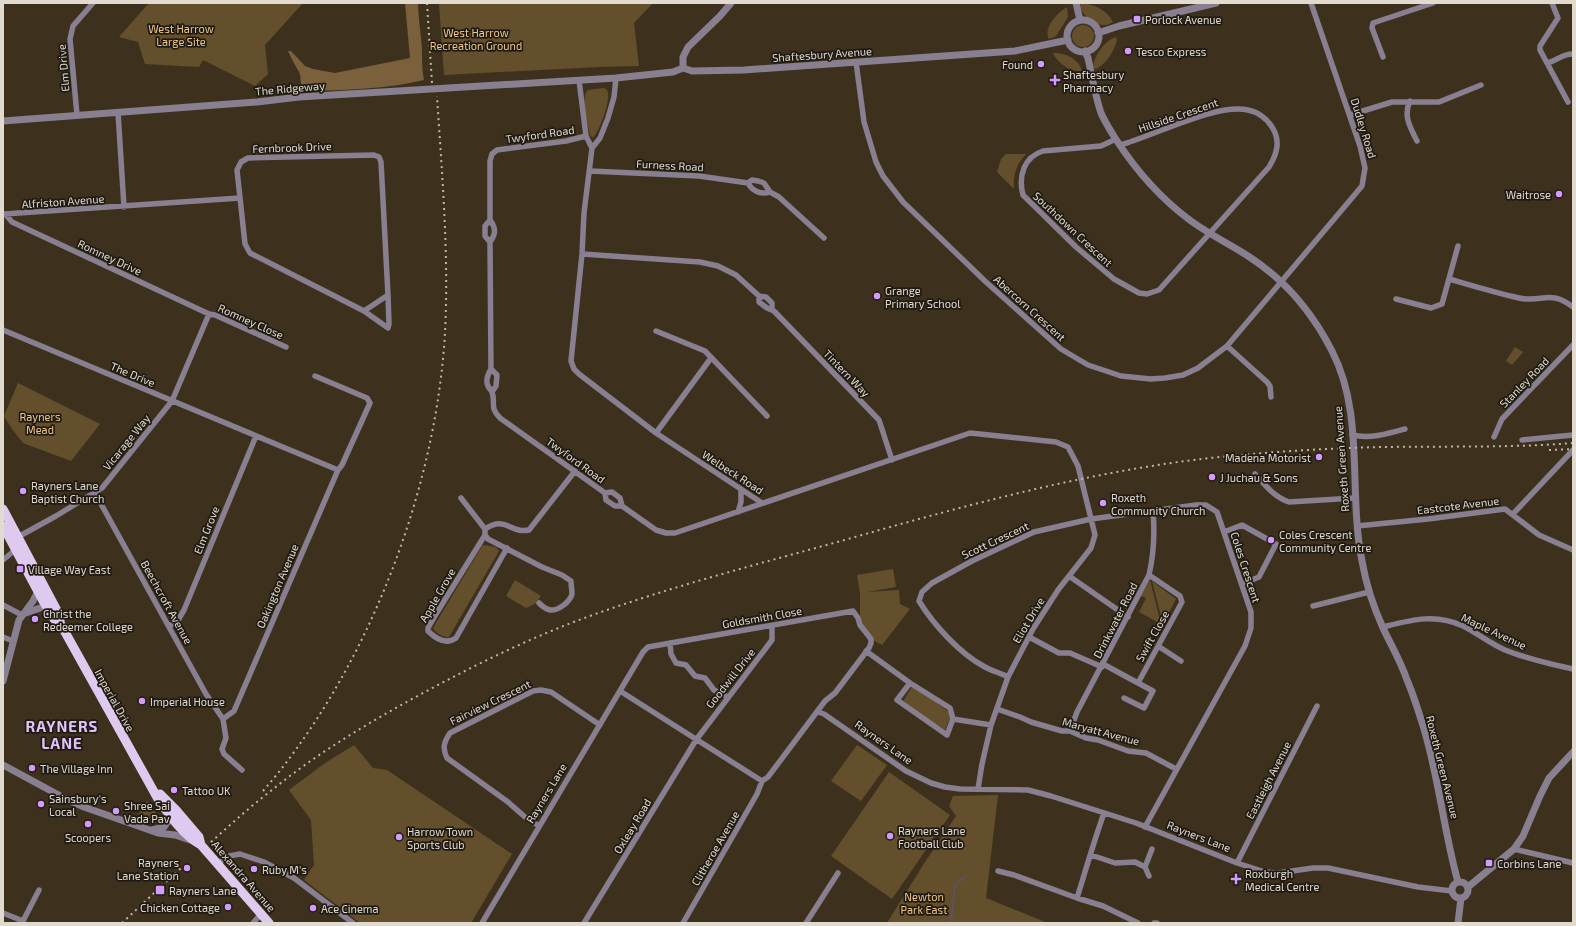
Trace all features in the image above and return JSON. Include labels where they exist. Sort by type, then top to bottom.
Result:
[{"type":"main road","name":"Imperial Drive","points":[[3,509],[14,539],[50,607],[54,619],[60,623],[115,724],[158,799],[171,817]]},
{"type":"main road","name":"Imperial Drive","points":[[3,526],[14,539],[15,550],[38,591],[50,607]]},
{"type":"main road","name":"Imperial Drive","points":[[152,787],[162,795],[191,827]]},
{"type":"main road","name":"Alexandra Avenue","points":[[171,817],[218,864],[269,923]]},
{"type":"main road","name":"Alexandra Avenue","points":[[191,827],[199,837],[198,843]]},
{"type":"street","name":"Elm Drive","points":[[77,115],[70,39],[73,26],[93,3]]},
{"type":"street","points":[[683,68],[683,57],[688,47],[711,25],[730,3]]},
{"type":"street","points":[[1076,3],[1080,20]]},
{"type":"street","points":[[1098,33],[1119,26],[1216,3]]},
{"type":"street","name":"Dudley Road","points":[[1281,282],[1362,186],[1364,177],[1364,160],[1311,3]]},
{"type":"street","points":[[1383,57],[1372,28],[1373,24],[1433,3]]},
{"type":"street","points":[[1552,3],[1558,18],[1540,46],[1540,50],[1568,102]]},
{"type":"street","points":[[1080,20],[1091,22],[1098,33],[1096,43],[1093,48],[1085,51],[1073,48],[1068,40],[1067,33],[1069,27],[1074,22],[1080,20]]},
{"type":"street","name":"Shaftesbury Avenue","points":[[579,80],[673,72],[683,68],[692,72],[744,70],[1015,52],[1068,40]]},
{"type":"street","name":"Roxeth Green Avenue","points":[[1085,51],[1101,113],[1118,142],[1148,182],[1190,220],[1210,234],[1248,256],[1273,274],[1312,316],[1333,353],[1343,377],[1348,402],[1352,435],[1357,526],[1361,558],[1369,592],[1407,679],[1424,731],[1458,882]]},
{"type":"street","points":[[1547,63],[1553,62],[1566,54],[1573,54]]},
{"type":"street","name":"Abercorn Crescent","points":[[856,62],[864,122],[876,162],[883,176],[903,202],[986,282],[1061,349],[1088,366],[1121,376],[1145,379],[1183,375],[1198,368],[1227,346],[1281,282]]},
{"type":"street","name":"Welbeck Road","points":[[616,78],[614,97],[608,118],[600,138],[592,148],[584,214],[582,254],[571,361],[574,369],[579,374],[656,433],[762,503],[970,433],[1056,442],[1068,447],[1078,466],[1091,519]]},
{"type":"street","name":"The Ridgeway","points":[[3,121],[298,98],[579,80]]},
{"type":"street","points":[[579,80],[586,136],[592,148]]},
{"type":"street","points":[[1350,115],[1392,102],[1439,102],[1481,85]]},
{"type":"street","points":[[1410,101],[1406,115],[1411,130],[1417,141]]},
{"type":"street","name":"Hillside Crescent","points":[[1118,142],[1225,110],[1251,110],[1266,120],[1271,125],[1278,144],[1275,158],[1269,167],[1210,234]]},
{"type":"street","points":[[118,112],[124,207]]},
{"type":"street","name":"Twyford Road","points":[[490,242],[494,236],[494,226],[490,220],[490,161],[492,154],[497,150],[566,141],[586,136]]},
{"type":"street","name":"Southdown Crescent","points":[[1118,142],[1101,146],[1043,151],[1035,154],[1028,160],[1022,171],[1020,185],[1022,195],[1102,270],[1114,279],[1139,293],[1147,294],[1159,290],[1210,234]]},
{"type":"street","name":"Fernbrook Drive","points":[[374,155],[379,158],[381,162],[390,324],[388,328],[364,312],[250,252],[244,244],[240,198],[237,170],[241,162],[248,158],[374,155]]},
{"type":"street","name":"Furness Road","points":[[590,171],[699,176],[748,183],[752,180],[758,181],[764,183],[770,192],[779,197],[824,238]]},
{"type":"street","name":"Furness Road","points":[[748,183],[753,190],[759,193],[765,194],[770,192]]},
{"type":"street","name":"Alfriston Avenue","points":[[5,214],[240,198]]},
{"type":"street","name":"Romney Drive","points":[[5,214],[12,222],[209,314]]},
{"type":"street","name":"Twyford Road","points":[[490,220],[485,226],[486,236],[490,242],[491,369],[487,374],[487,386],[492,392]]},
{"type":"street","points":[[1396,299],[1431,308],[1442,304],[1458,246]]},
{"type":"street","name":"Tintern Way","points":[[582,254],[700,262],[718,266],[736,275],[759,296],[766,296],[772,303],[772,309]]},
{"type":"street","points":[[1449,279],[1521,299],[1553,296],[1566,301],[1573,307]]},
{"type":"street","points":[[364,312],[388,296]]},
{"type":"street","name":"Tintern Way","points":[[759,296],[759,302],[767,308],[772,309],[879,420],[892,460]]},
{"type":"street","name":"Romney Close","points":[[209,314],[215,315],[286,347]]},
{"type":"street","name":"Vicarage Way","points":[[14,539],[96,493],[102,488],[172,401],[209,314]]},
{"type":"street","name":"The Drive","points":[[3,330],[338,470]]},
{"type":"street","points":[[656,331],[705,351],[767,416]]},
{"type":"street","name":"Stanley Road","points":[[1494,437],[1502,419],[1573,345]]},
{"type":"street","points":[[1227,346],[1267,382],[1270,386],[1271,397]]},
{"type":"street","points":[[656,433],[711,358]]},
{"type":"street","name":"Twyford Road","points":[[491,369],[497,375],[496,386],[492,392],[492,405],[495,413],[605,493],[612,492],[620,498],[622,506]]},
{"type":"street","name":"Oakington Avenue","points":[[223,719],[234,711],[338,470],[342,465],[370,404],[367,398],[315,376]]},
{"type":"street","points":[[1352,435],[1363,437],[1405,429]]},
{"type":"street","points":[[1522,440],[1573,435]]},
{"type":"street","name":"Elm Grove","points":[[169,626],[177,622],[184,610],[256,436]]},
{"type":"street","points":[[1513,514],[1573,450]]},
{"type":"street","points":[[485,532],[496,523],[502,523],[523,532],[530,530],[575,471]]},
{"type":"street","points":[[1255,474],[1272,493],[1281,499],[1290,502],[1355,498]]},
{"type":"street","points":[[738,512],[741,502],[741,490]]},
{"type":"street","name":"Beechcroft Avenue","points":[[96,493],[206,694],[223,719]]},
{"type":"street","name":"Twyford Road","points":[[605,493],[606,500],[615,506],[622,506],[656,530],[666,533],[675,533],[762,503]]},
{"type":"street","points":[[461,498],[485,532],[488,539],[508,548],[542,567],[562,575],[571,581],[572,594],[562,607],[555,610],[550,610],[539,603]]},
{"type":"street","name":"Coles Crescent","points":[[1091,519],[1206,505],[1217,512],[1251,612],[1251,628],[1245,646],[1145,827]]},
{"type":"street","name":"Eastcote Avenue","points":[[1357,526],[1428,519],[1505,508],[1539,535],[1572,548]]},
{"type":"street","name":"Drinkwater Road","points":[[1070,731],[1077,712],[1149,575],[1153,559],[1155,532],[1153,511]]},
{"type":"street","name":"Eliot Drive","points":[[978,789],[991,725],[1008,677],[1029,637],[1058,590],[1091,548],[1094,536],[1091,519]]},
{"type":"street","name":"Scott Crescent","points":[[1008,677],[984,666],[964,652],[945,635],[919,601],[922,592],[932,583],[972,561],[1034,532],[1091,519]]},
{"type":"street","points":[[1224,532],[1242,525],[1276,544],[1259,578],[1242,584]]},
{"type":"street","name":"Apple Grove","points":[[485,532],[428,628],[428,632],[431,635],[447,642],[451,642],[456,638],[508,548]]},
{"type":"street","points":[[3,560],[15,550]]},
{"type":"street","name":"Swift Close","points":[[1138,683],[1182,602],[1180,596],[1149,575]]},
{"type":"street","points":[[1069,576],[1128,616]]},
{"type":"street","points":[[3,681],[19,620],[35,598],[38,591]]},
{"type":"street","points":[[1313,606],[1369,592]]},
{"type":"street","points":[[3,605],[22,614],[50,607]]},
{"type":"street","name":"Goldsmith Close","points":[[620,691],[645,649],[651,646],[853,611],[858,618],[860,625],[871,639],[871,643],[866,651]]},
{"type":"street","name":"Maple Avenue","points":[[1383,627],[1416,619],[1440,619],[1462,626],[1504,649],[1529,659],[1573,669]]},
{"type":"street","name":"Goodwill Drive","points":[[696,740],[772,640],[772,626]]},
{"type":"street","points":[[3,637],[13,641]]},
{"type":"street","points":[[1029,637],[1059,653],[1070,653],[1102,666],[1153,691],[1144,708],[1124,698]]},
{"type":"street","points":[[672,643],[671,654],[676,663],[686,665],[695,676],[705,678],[714,690],[728,697]]},
{"type":"street","points":[[1158,646],[1181,661]]},
{"type":"street","points":[[620,691],[762,781],[768,777],[825,701],[835,693],[866,651],[910,683],[950,708],[953,719],[947,735],[897,700],[910,683]]},
{"type":"street","name":"Fairview Crescent","points":[[539,826],[446,758],[443,750],[444,742],[450,733],[533,691],[541,690],[550,692],[600,725]]},
{"type":"street","name":"Rayners Lane","points":[[482,923],[620,691]]},
{"type":"street","name":"Eastleigh Avenue","points":[[1237,863],[1317,706]]},
{"type":"street","name":"Maryatt Avenue","points":[[997,709],[1031,722],[1062,731],[1070,731],[1086,738],[1098,740],[1128,751],[1146,753],[1176,769]]},
{"type":"street","name":"Rayners Lane","points":[[818,712],[824,714],[906,771],[945,787],[960,790],[1028,790],[1051,796],[1145,827],[1237,863],[1265,872],[1278,873],[1312,868],[1328,868],[1418,887],[1452,891]]},
{"type":"street","points":[[223,719],[226,731],[224,746],[222,749],[224,754],[242,770]]},
{"type":"street","points":[[953,719],[991,725]]},
{"type":"street","name":"Oxleay Road","points":[[584,923],[696,740]]},
{"type":"street","points":[[1468,887],[1514,849],[1523,836],[1549,778],[1573,752]]},
{"type":"street","points":[[3,765],[66,799],[158,833],[175,835],[198,843]]},
{"type":"street","name":"Clitheroe Avenue","points":[[683,923],[757,794],[762,781]]},
{"type":"street","points":[[151,830],[164,827],[171,817],[171,806]]},
{"type":"street","points":[[1077,898],[1104,813]]},
{"type":"street","points":[[1148,876],[1145,867],[1152,849]]},
{"type":"street","points":[[1514,849],[1573,862]]},
{"type":"street","points":[[218,864],[229,856],[240,854],[264,862],[294,878],[353,923]]},
{"type":"street","points":[[1091,855],[1115,863],[1135,862],[1145,867]]},
{"type":"street","points":[[998,871],[1014,875],[1103,906],[1138,923]]},
{"type":"street","points":[[806,923],[838,873]]},
{"type":"street","points":[[1458,882],[1462,882],[1468,887],[1468,894],[1461,898],[1455,897],[1452,891],[1454,885],[1458,882]]},
{"type":"street","points":[[3,913],[22,922],[39,890]]},
{"type":"street","points":[[1458,923],[1461,898]]},
{"type":"street","points":[[252,923],[261,914]]},
{"type":"green space","name":"West Harrow Large Site","points":[[149,3],[303,3],[265,45],[268,74],[255,86],[203,60],[199,67],[145,64],[138,42],[119,37]]},
{"type":"green space","name":"West Harrow Recreation Ground","points":[[439,3],[653,3],[634,23],[639,66],[444,75]]},
{"type":"green space","points":[[1081,3],[1100,8],[1113,22],[1103,25],[1093,22],[1082,11],[1080,6]]},
{"type":"green space","points":[[1067,7],[1068,17],[1056,36],[1049,39],[1049,26],[1055,17]]},
{"type":"green space","points":[[1083,25],[1091,28],[1094,36],[1091,44],[1083,47],[1075,44],[1072,36],[1075,28]]},
{"type":"green space","points":[[1116,37],[1117,40],[1110,57],[1096,69],[1093,68],[1097,54],[1104,45]]},
{"type":"green space","points":[[1053,53],[1071,57],[1078,63],[1082,71],[1069,69],[1061,64]]},
{"type":"green space","points":[[604,88],[607,90],[608,94],[607,107],[602,121],[593,138],[590,135],[585,111],[586,94],[588,90]]},
{"type":"green space","points":[[1006,154],[1026,154],[1016,170],[1014,189],[997,172],[1001,159]]},
{"type":"green space","points":[[1515,347],[1523,352],[1512,365],[1506,361]]},
{"type":"green space","name":"Rayners Mead","points":[[18,383],[100,424],[71,461],[23,443],[12,429],[4,416]]},
{"type":"green space","points":[[484,545],[496,547],[499,551],[449,637],[443,636],[436,632],[433,628]]},
{"type":"green space","points":[[893,569],[896,587],[867,592],[899,590],[900,604],[910,609],[882,645],[871,639],[860,625],[860,593],[857,575]]},
{"type":"green space","points":[[515,580],[541,596],[535,604],[526,608],[506,596]]},
{"type":"green space","points":[[1150,580],[1161,624],[1139,612],[1146,598],[1141,596]]},
{"type":"green space","points":[[1152,581],[1176,599],[1163,624]]},
{"type":"green space","points":[[913,685],[952,714],[945,730],[902,703]]},
{"type":"green space","name":"Harrow Town Sports Club","points":[[354,745],[373,768],[387,770],[512,854],[471,923],[360,923],[304,880],[314,865],[311,820],[289,790],[325,763]]},
{"type":"green space","points":[[857,745],[887,765],[861,801],[831,781]]},
{"type":"green space","name":"Rayners Lane Football Club","points":[[889,772],[950,815],[892,899],[831,856]]},
{"type":"green space","name":"Newton Park East","points":[[998,795],[986,898],[1048,923],[887,923],[956,816],[949,806],[953,796]]},
{"type":"green space","points":[[147,801],[160,818],[158,822],[138,815]]},
{"type":"shaded area","points":[[405,3],[418,3],[424,80],[395,85],[336,90],[307,91],[302,86],[299,72],[288,51],[291,51],[305,66],[335,73],[410,58]]},
{"type":"waterway","points":[[951,923],[955,885],[966,876]]},
{"type":"railway","points":[[427,3],[432,83]]},
{"type":"railway","points":[[263,791],[300,743],[334,691],[364,635],[390,576],[411,516],[427,454],[439,393],[445,333],[446,303],[444,214],[437,96]]},
{"type":"railway","points":[[211,842],[256,802],[322,753],[358,730],[435,686],[482,662],[554,630],[604,611],[695,582],[982,502],[1072,481],[1164,464],[1210,458],[1319,449],[1549,445],[1573,443]]},
{"type":"railway","points":[[1549,450],[1573,449]]},
{"type":"railway","points":[[122,923],[181,868]]},
{"type":"place","name":"Porlock Avenue","points":[[1137,19]]},
{"type":"place","name":"Tesco Express","points":[[1128,51]]},
{"type":"place","name":"Found","points":[[1041,64]]},
{"type":"place","name":"Shaftesbury Pharmacy","points":[[1055,80]]},
{"type":"place","name":"Waitrose","points":[[1559,194]]},
{"type":"place","name":"Grange Primary School","points":[[877,296]]},
{"type":"place","name":"Madena Motorist","points":[[1319,457]]},
{"type":"place","name":"J Juchau & Sons","points":[[1212,477]]},
{"type":"place","name":"Rayners Lane Baptist Church","points":[[23,491]]},
{"type":"place","name":"Roxeth Community Church","points":[[1103,503]]},
{"type":"place","name":"Coles Crescent Community Centre","points":[[1271,540]]},
{"type":"place","name":"Village Way East","points":[[20,569]]},
{"type":"place","name":"Christ the Redeemer College","points":[[35,619]]},
{"type":"place","name":"Imperial House","points":[[142,701]]},
{"type":"place","name":"The Village Inn","points":[[32,768]]},
{"type":"place","name":"Tattoo UK","points":[[174,790]]},
{"type":"place","name":"Sainsbury's Local","points":[[41,804]]},
{"type":"place","name":"Shree Sai Vada Pav","points":[[116,811]]},
{"type":"place","name":"Scoopers","points":[[88,824]]},
{"type":"place","name":"Rayners Lane Football Club","points":[[890,836]]},
{"type":"place","name":"Harrow Town Sports Club","points":[[399,837]]},
{"type":"place","name":"Corbins Lane","points":[[1489,863]]},
{"type":"place","name":"Rayners Lane Station","points":[[187,868]]},
{"type":"place","name":"Ruby M's","points":[[254,869]]},
{"type":"place","name":"Roxburgh Medical Centre","points":[[1236,879]]},
{"type":"place","name":"Rayners Lane","points":[[160,890]]},
{"type":"place","name":"Chicken Cottage","points":[[228,907]]},
{"type":"place","name":"Ace Cinema","points":[[313,908]]},
{"type":"district","name":"RAYNERS LANE","points":[[62,734]]}]
